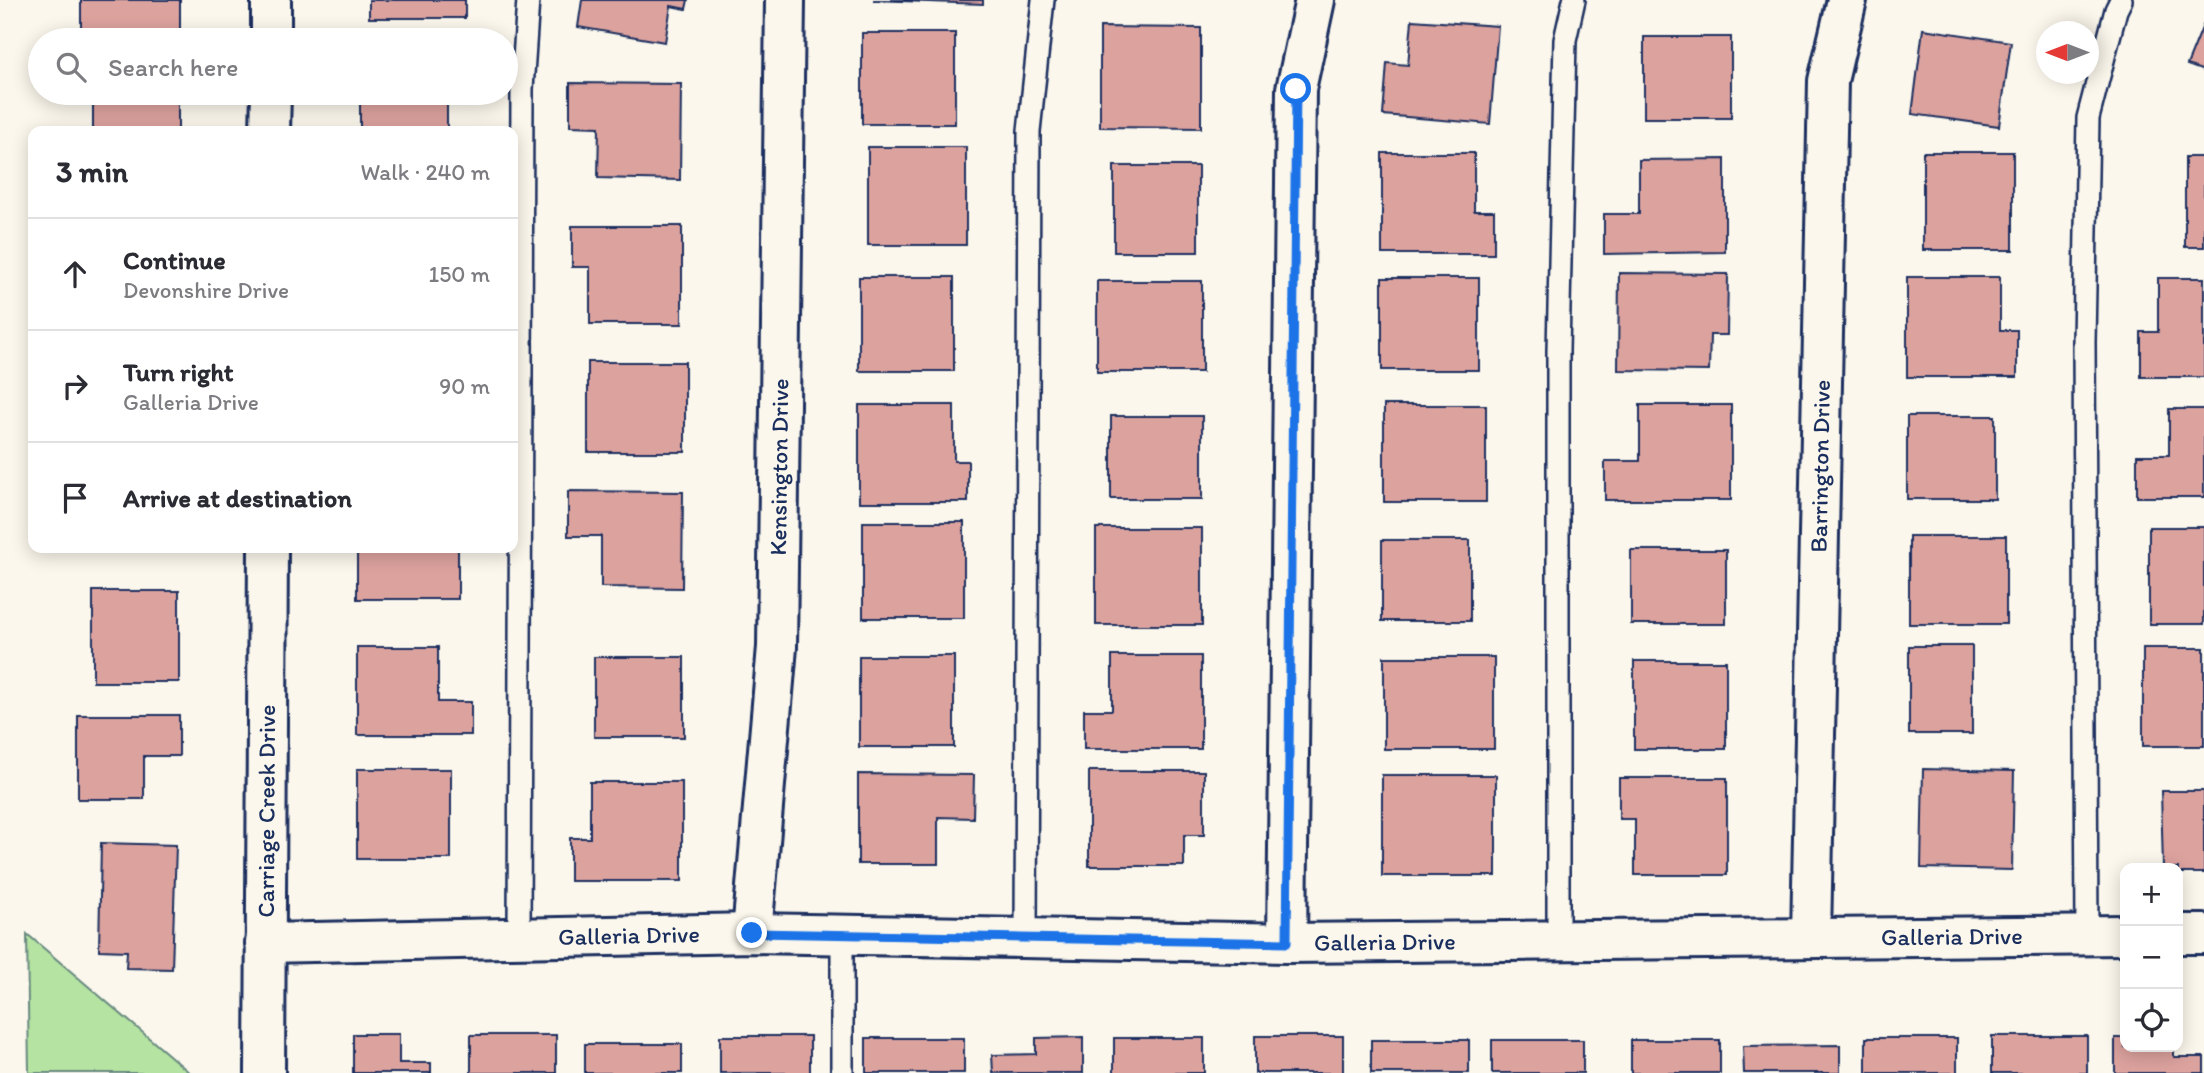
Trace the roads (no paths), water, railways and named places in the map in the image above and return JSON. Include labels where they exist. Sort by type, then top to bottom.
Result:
[{"type":"street","points":[[271,0],[271,28]]},
{"type":"street","name":"Kensington Drive","points":[[752,933],[777,647],[785,0]]},
{"type":"street","points":[[1287,943],[1296,89],[1315,0]]},
{"type":"street","name":"Barrington Drive","points":[[1811,937],[1828,82],[1847,0]]},
{"type":"street","points":[[271,105],[271,126]]},
{"type":"street","name":"Carriage Creek Drive","points":[[265,1073],[268,553]]},
{"type":"street","name":"Galleria Drive","points":[[265,943],[752,933],[1287,943],[2120,935]]},
{"type":"street","points":[[2183,934],[2204,934]]},
{"type":"lane","points":[[519,938],[522,103],[528,0]]},
{"type":"lane","points":[[1026,938],[1029,131],[1043,0]]},
{"type":"lane","points":[[1558,939],[1558,351],[1565,40],[1574,0]]},
{"type":"lane","points":[[2087,935],[2084,342],[2088,118],[2116,10],[2121,0]]},
{"type":"lane","points":[[842,935],[842,1073]]}]
